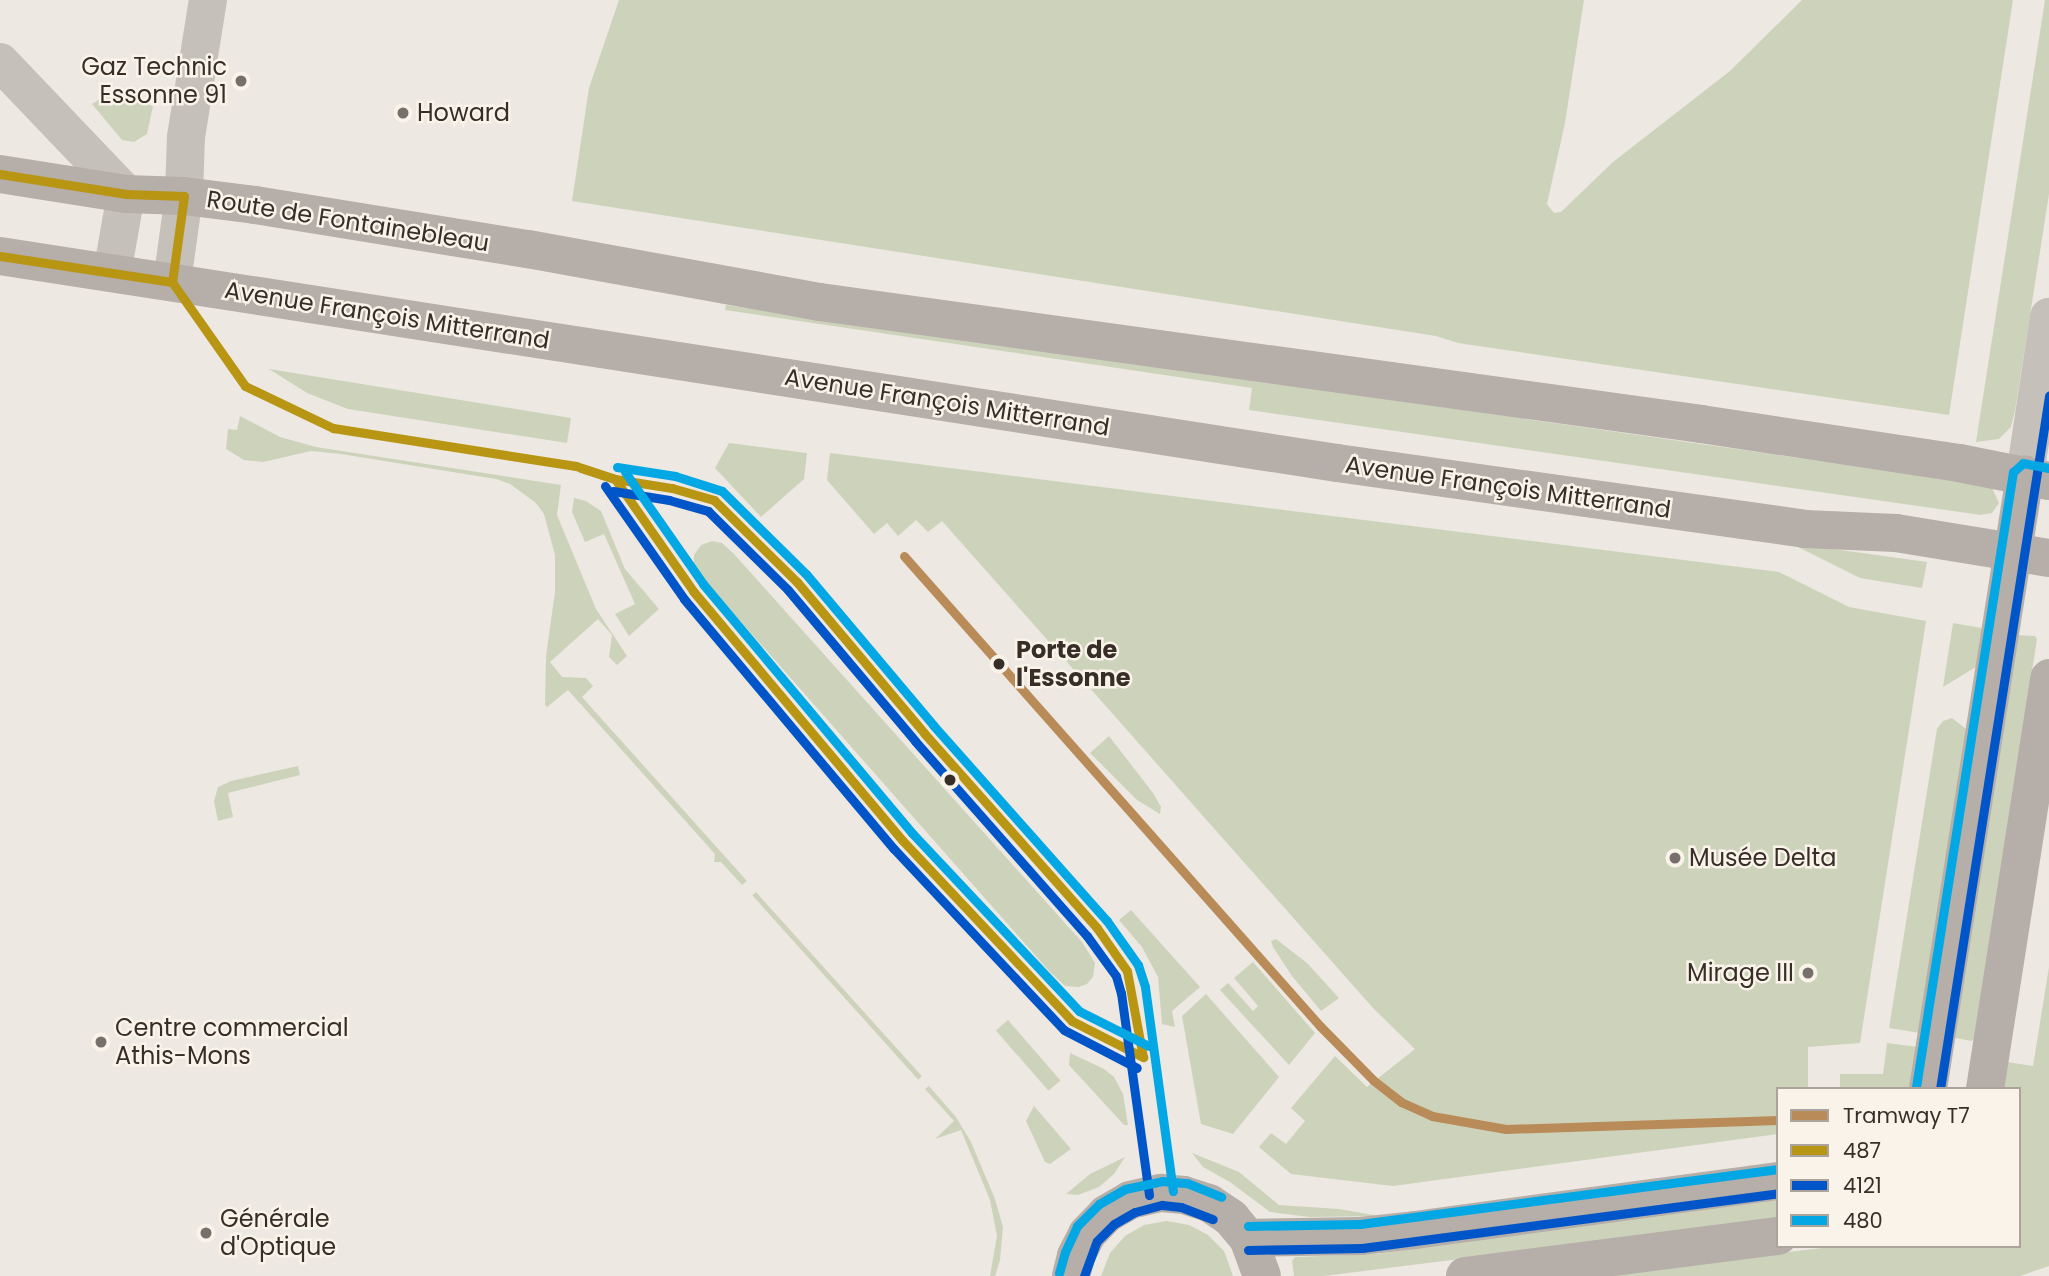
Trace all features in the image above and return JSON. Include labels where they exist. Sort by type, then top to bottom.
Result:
[{"type":"main road","name":"Route de Fontainebleau","points":[[0,174],[126,194],[184,196],[528,249],[785,296],[913,316],[1381,379],[1959,463],[2037,478]]},
{"type":"main road","name":"Avenue François Mitterrand","points":[[0,256],[1337,463],[1805,528],[1896,533],[2031,555]]},
{"type":"main road","points":[[1928,1087],[2031,555],[2037,478]]},
{"type":"main road","points":[[1985,1087],[2049,678]]},
{"type":"main road","points":[[1248,1238],[1375,1235],[1776,1181]]},
{"type":"main road","points":[[1071,1276],[1076,1256],[1087,1234],[1107,1214],[1130,1200],[1161,1193],[1184,1195],[1209,1203],[1231,1218],[1248,1238],[1262,1276]]},
{"type":"main road","points":[[1465,1276],[1776,1236]]},
{"type":"street","points":[[172,282],[184,196],[186,137],[208,0]]},
{"type":"street","points":[[0,62],[126,194],[112,273]]},
{"type":"street","points":[[2037,478],[2049,317]]},
{"type":"green space","points":[[619,0],[1584,0],[1565,123],[1547,204],[1554,213],[1561,212],[1613,162],[1730,71],[1802,0],[2013,0],[1949,415],[1458,343],[1436,336],[572,201],[589,88]]},
{"type":"green space","points":[[2045,0],[2049,0],[2049,194],[2011,427],[1999,439],[1976,442]]},
{"type":"green space","points":[[113,91],[153,106],[147,134],[134,142],[122,140],[92,104]]},
{"type":"green space","points":[[726,305],[1939,478],[1992,488],[1999,503],[1992,513],[1981,515],[1249,410],[1252,388],[725,310]]},
{"type":"green space","points":[[269,369],[571,418],[567,443],[348,409],[307,393]]},
{"type":"green space","points":[[240,416],[280,437],[316,447],[561,485],[557,515],[596,609],[627,656],[617,665],[609,657],[612,635],[598,619],[550,662],[562,677],[586,678],[593,686],[582,697],[747,881],[742,885],[721,862],[714,862],[715,854],[568,690],[547,707],[545,705],[546,656],[555,592],[555,555],[544,514],[536,503],[510,484],[496,479],[341,454],[311,451],[263,462],[244,460],[226,449],[228,429],[237,430]]},
{"type":"green space","points":[[729,443],[807,453],[804,479],[761,517],[715,468]]},
{"type":"green space","points":[[830,453],[1779,572],[1849,607],[1926,621],[1860,1043],[1808,1047],[1808,1087],[1776,1087],[1776,1134],[1393,1186],[1291,1174],[1259,1147],[1271,1133],[1286,1144],[1305,1121],[1291,1108],[1335,1056],[1367,1087],[1415,1049],[1373,1008],[942,521],[928,532],[916,520],[898,536],[887,523],[874,534],[827,480]]},
{"type":"green space","points":[[574,498],[586,501],[601,511],[625,569],[659,609],[629,636],[615,614],[635,604],[604,534],[585,542],[572,512]]},
{"type":"green space","points":[[712,541],[722,543],[734,554],[1082,942],[1095,963],[1093,977],[1087,984],[1079,987],[1065,986],[1049,971],[705,581],[694,566],[694,555],[701,545]]},
{"type":"green space","points":[[1790,543],[1927,562],[1922,588],[1860,578]]},
{"type":"green space","points":[[1953,623],[1982,628],[1976,667],[1943,687]]},
{"type":"green space","points":[[2018,635],[2035,636],[2037,639],[1975,1038],[1972,1041],[1955,1038]]},
{"type":"green space","points":[[1952,718],[1966,729],[1920,1033],[1889,1028],[1937,729],[1943,721]]},
{"type":"green space","points":[[1109,736],[1153,793],[1161,807],[1160,814],[1137,800],[1090,753]]},
{"type":"green space","points":[[298,766],[300,775],[228,793],[233,817],[218,821],[214,801],[218,787],[231,781]]},
{"type":"green space","points":[[756,892],[922,1076],[918,1080],[752,895]]},
{"type":"green space","points":[[1131,910],[1200,987],[1172,1011],[1175,1027],[1162,1024],[1158,977],[1142,947],[1119,920]]},
{"type":"green space","points":[[1276,939],[1307,963],[1339,998],[1321,1011],[1292,976],[1273,947],[1271,941]]},
{"type":"green space","points":[[1253,962],[1315,1033],[1289,1065],[1220,990],[1228,983],[1253,1011],[1258,1006],[1234,978]]},
{"type":"green space","points":[[2049,967],[2049,1266],[2020,1276],[1586,1276],[1822,1248],[2021,1248],[2021,1087],[2003,1087],[2007,1062],[2033,1066]]},
{"type":"green space","points":[[1206,994],[1279,1077],[1233,1134],[1201,1124],[1182,1016]]},
{"type":"green space","points":[[1008,1020],[1060,1080],[1048,1091],[996,1030]]},
{"type":"green space","points":[[1887,1043],[1918,1047],[1910,1087],[1840,1087],[1840,1074],[1883,1074]]},
{"type":"green space","points":[[1070,1053],[1104,1069],[1114,1077],[1123,1094],[1128,1125],[1124,1125],[1069,1065]]},
{"type":"green space","points":[[929,1086],[956,1117],[971,1142],[995,1199],[1003,1227],[1000,1260],[995,1276],[990,1276],[997,1236],[990,1200],[961,1130],[935,1139],[954,1121],[925,1089]]},
{"type":"green space","points":[[1034,1106],[1071,1149],[1050,1164],[1045,1162],[1026,1121]]},
{"type":"green space","points":[[1192,1153],[1239,1172],[1279,1205],[1339,1209],[1379,1216],[1309,1217],[1270,1212],[1230,1182],[1203,1167]]},
{"type":"green space","points":[[1125,1157],[1114,1174],[1099,1187],[1078,1195],[1066,1194],[1090,1174]]},
{"type":"green space","points":[[1776,1199],[1776,1219],[1324,1276],[1294,1276],[1292,1261],[1295,1257],[1376,1254]]},
{"type":"green space","points":[[1167,1221],[1189,1225],[1208,1235],[1224,1251],[1233,1276],[1101,1276],[1110,1253],[1125,1236],[1144,1225]]},
{"type":"tram line","name":"T7","points":[[904,556],[1320,1026],[1373,1080],[1401,1102],[1432,1116],[1506,1129],[1776,1120]]},
{"type":"transit line","name":"487","points":[[0,174],[126,194],[184,196]]},
{"type":"transit line","name":"487","points":[[184,196],[172,282],[245,386],[333,428],[576,466],[615,479],[672,488],[714,500],[797,582],[924,733],[1097,928],[1127,971],[1143,1057]]},
{"type":"transit line","name":"487","points":[[0,256],[172,282]]},
{"type":"transit line","name":"4121","points":[[1940,1087],[2049,396]]},
{"type":"transit line","name":"480","points":[[1916,1087],[2013,472],[2023,463],[2049,468]]},
{"type":"transit line","name":"480","points":[[617,467],[675,476],[722,491],[806,574],[933,725],[1107,921],[1138,965],[1145,987],[1173,1191]]},
{"type":"transit line","name":"487","points":[[581,468],[615,479],[693,591],[903,841],[1072,1021],[1143,1057]]},
{"type":"transit line","name":"480","points":[[625,472],[703,584],[912,833],[1079,1011],[1149,1046]]},
{"type":"transit line","name":"4121","points":[[605,486],[684,599],[894,849],[1064,1030],[1137,1068]]},
{"type":"transit line","name":"4121","points":[[613,491],[669,500],[708,511],[788,590],[915,741],[1087,936],[1116,976],[1121,993],[1149,1195]]},
{"type":"transit line","name":"480","points":[[1248,1226],[1360,1224],[1776,1169]]},
{"type":"transit line","name":"480","points":[[1059,1273],[1077,1226],[1099,1204],[1125,1189],[1162,1181],[1187,1183],[1221,1197]]},
{"type":"transit line","name":"4121","points":[[1248,1250],[1362,1248],[1776,1193]]},
{"type":"transit line","name":"4121","points":[[1084,1276],[1097,1241],[1114,1224],[1135,1212],[1162,1205],[1181,1207],[1213,1219]]},
{"type":"place","name":"Gaz Technic Essonne 91","points":[[241,81]]},
{"type":"place","name":"Howard","points":[[403,113]]},
{"type":"place","name":"Porte de l'Essonne","points":[[999,664]]},
{"type":"place","name":"Musée Delta","points":[[1675,858]]},
{"type":"place","name":"Mirage III","points":[[1808,973]]},
{"type":"place","name":"Centre commercial Athis-Mons","points":[[101,1042]]},
{"type":"place","name":"Générale d'Optique","points":[[206,1233]]}]
